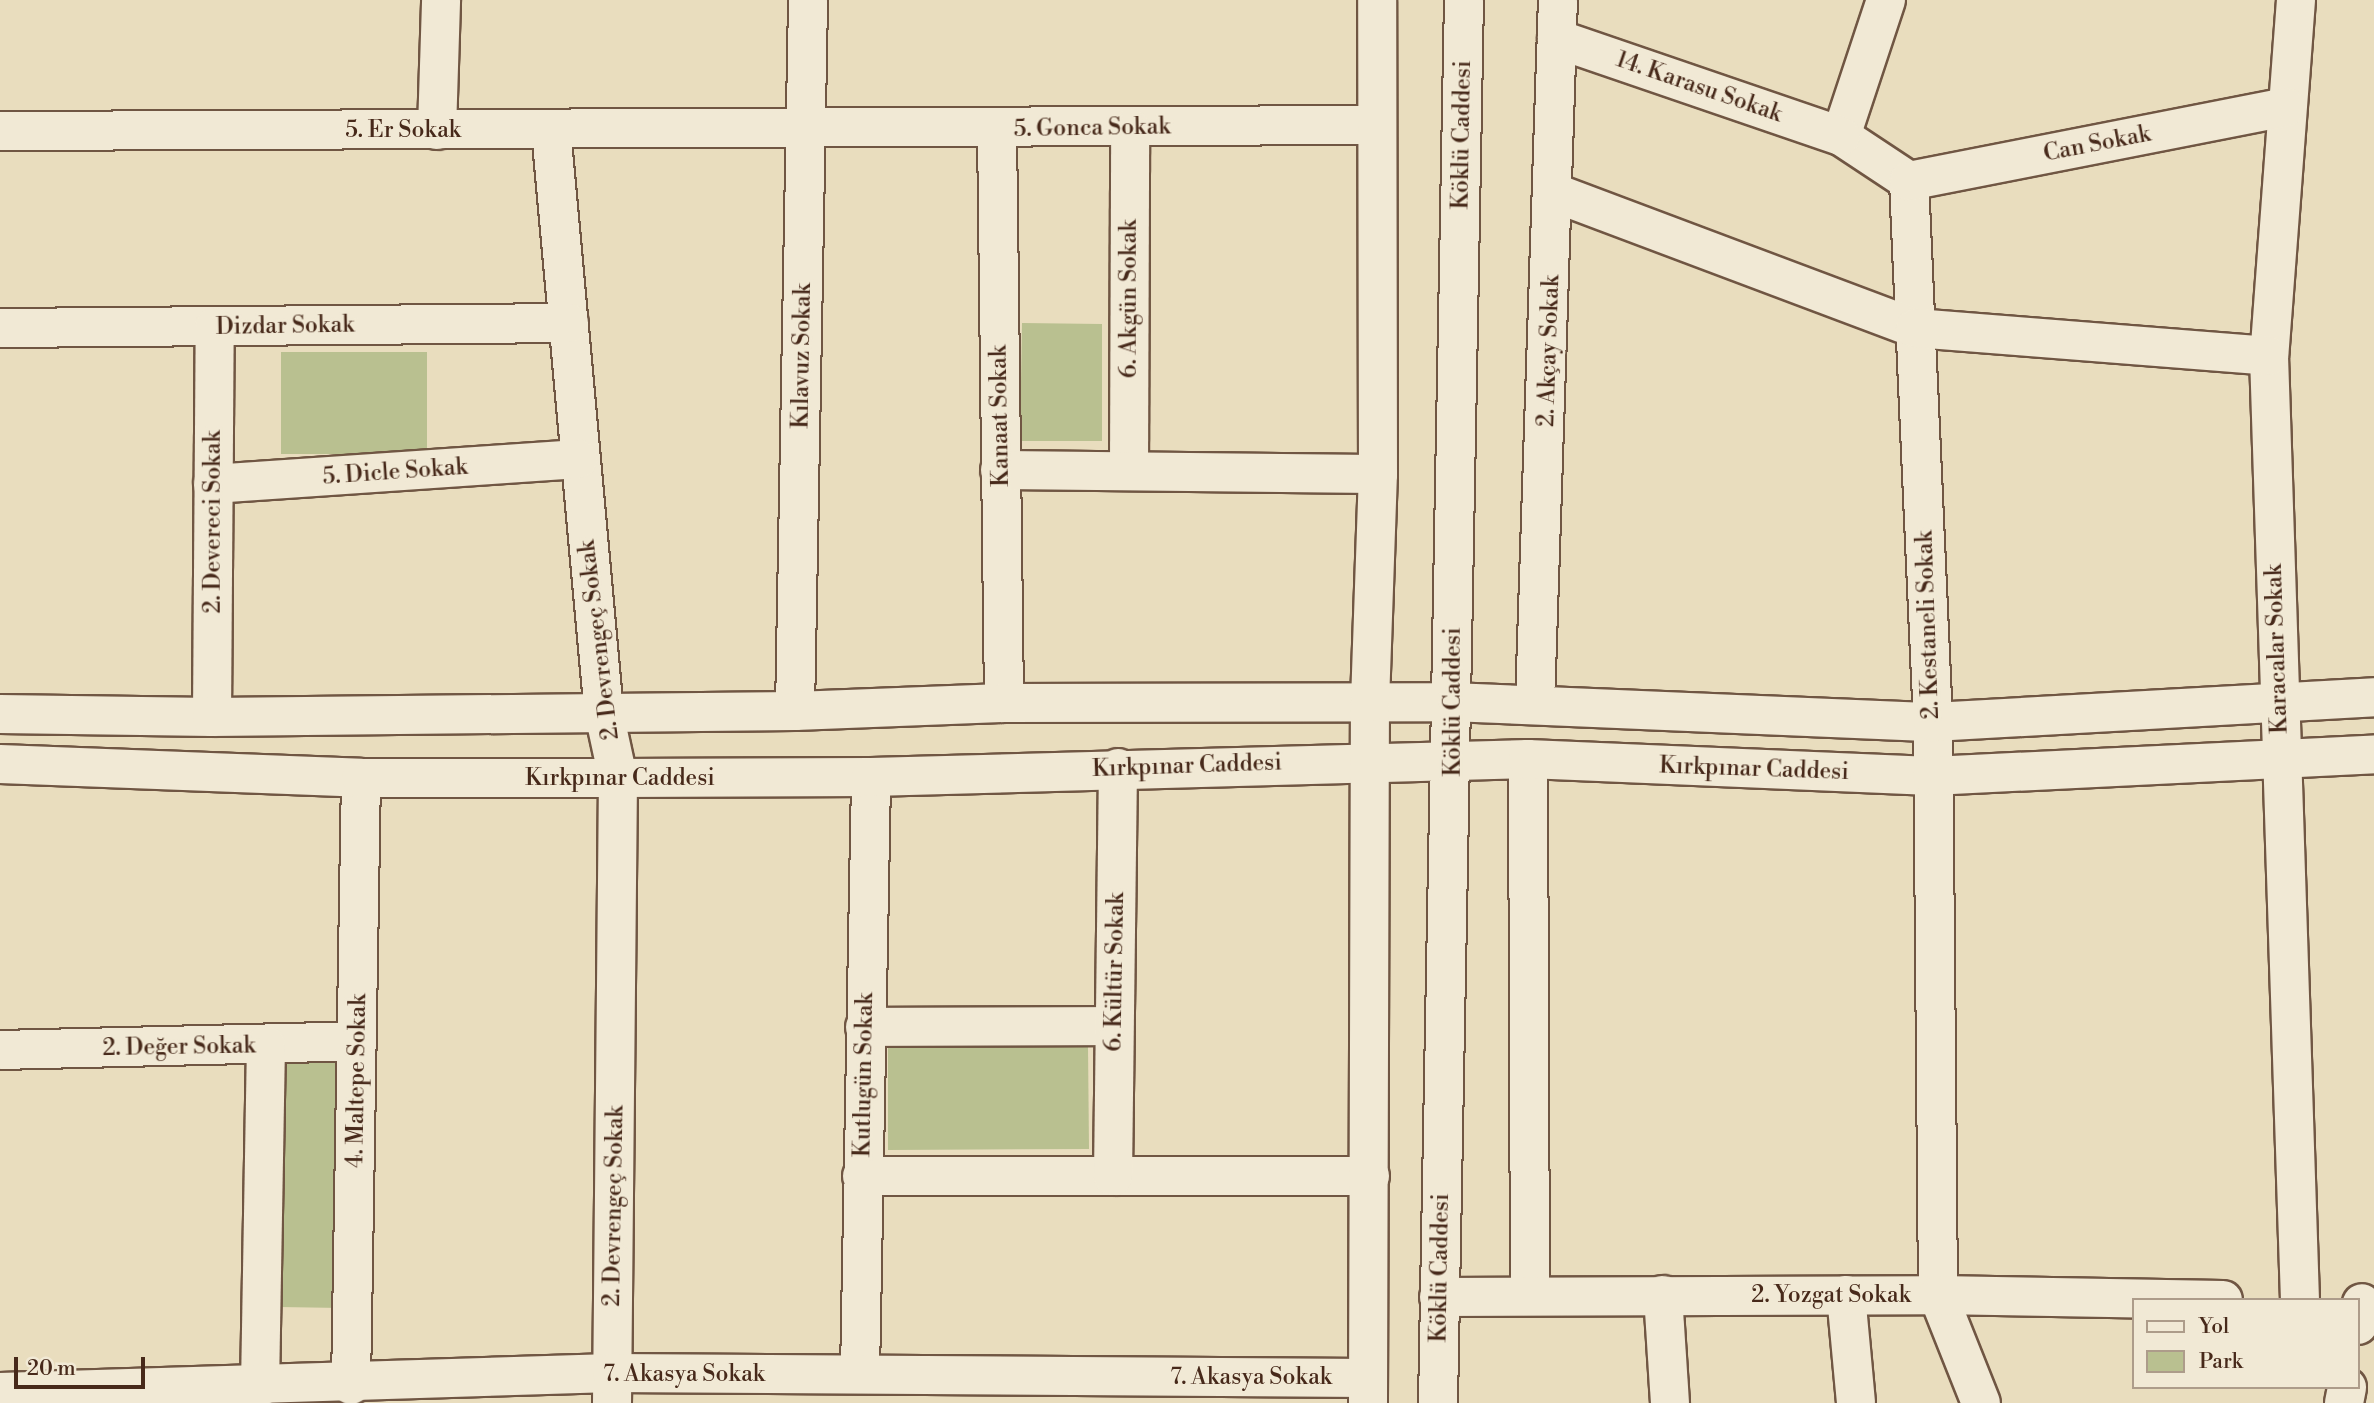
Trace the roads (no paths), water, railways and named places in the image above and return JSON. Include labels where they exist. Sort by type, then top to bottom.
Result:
[{"type":"street","points":[[437,130],[441,0]]},
{"type":"street","name":"Kılavuz Sokak","points":[[795,711],[808,0]]},
{"type":"street","points":[[1368,1390],[1370,702],[1378,474],[1377,0]]},
{"type":"street","name":"Köklü Caddesi","points":[[1438,1403],[1453,760],[1451,702],[1464,0]]},
{"type":"street","name":"2. Akçay Sokak","points":[[1535,703],[1555,193],[1558,0]]},
{"type":"street","points":[[1886,0],[1841,135],[1909,181]]},
{"type":"street","name":"Karacalar Sokak","points":[[2296,0],[2269,356],[2278,702],[2300,1298]]},
{"type":"street","name":"14. Karasu Sokak","points":[[1557,39],[1841,135]]},
{"type":"street","name":"Can Sokak","points":[[1909,181],[2286,107]]},
{"type":"street","name":"5. Gonca Sokak","points":[[807,128],[1377,125]]},
{"type":"street","name":"5. Er Sokak","points":[[0,131],[807,128]]},
{"type":"street","name":"6. Akgün Sokak","points":[[1129,469],[1130,128]]},
{"type":"street","name":"Kanaat Sokak","points":[[997,129],[1004,703]]},
{"type":"street","name":"2. Devrengeç Sokak","points":[[551,130],[569,323],[578,459],[604,713],[618,778],[612,1388]]},
{"type":"street","name":"2. Kestaneli Sokak","points":[[1909,181],[1933,722],[1938,1294]]},
{"type":"street","points":[[1555,193],[1915,328],[2269,356]]},
{"type":"street","name":"Dizdar Sokak","points":[[0,328],[569,323]]},
{"type":"street","name":"2. Devereci Sokak","points":[[212,717],[215,327]]},
{"type":"street","name":"5. Dicle Sokak","points":[[212,484],[578,459]]},
{"type":"street","points":[[1000,470],[1129,469],[1378,474]]},
{"type":"street","points":[[0,714],[212,717],[795,711],[1004,703],[1451,702],[1535,703],[1933,722],[2374,697]]},
{"type":"street","name":"Kırkpınar Caddesi","points":[[0,764],[361,778],[618,778],[871,777],[1118,768],[1528,760],[1932,776],[2374,754]]},
{"type":"street","points":[[1528,760],[1530,1295]]},
{"type":"street","name":"6. Kültür Sokak","points":[[1113,1176],[1118,768]]},
{"type":"street","name":"Kutlugün Sokak","points":[[845,1384],[862,1176],[871,777]]},
{"type":"street","name":"4. Maltepe Sokak","points":[[351,1384],[361,778]]},
{"type":"street","points":[[865,1027],[1114,1026]]},
{"type":"street","name":"2. Değer Sokak","points":[[0,1050],[357,1041]]},
{"type":"street","points":[[260,1387],[266,1045]]},
{"type":"street","points":[[862,1176],[1370,1176]]},
{"type":"street","points":[[1938,1294],[1981,1403]]},
{"type":"street","name":"2. Yozgat Sokak","points":[[1439,1297],[1938,1294],[2132,1298]]},
{"type":"street","points":[[1663,1295],[1670,1403]]},
{"type":"street","points":[[1846,1295],[1856,1403]]},
{"type":"street","name":"7. Akasya Sokak","points":[[0,1392],[351,1384],[612,1388],[845,1384],[1368,1390]]}]
